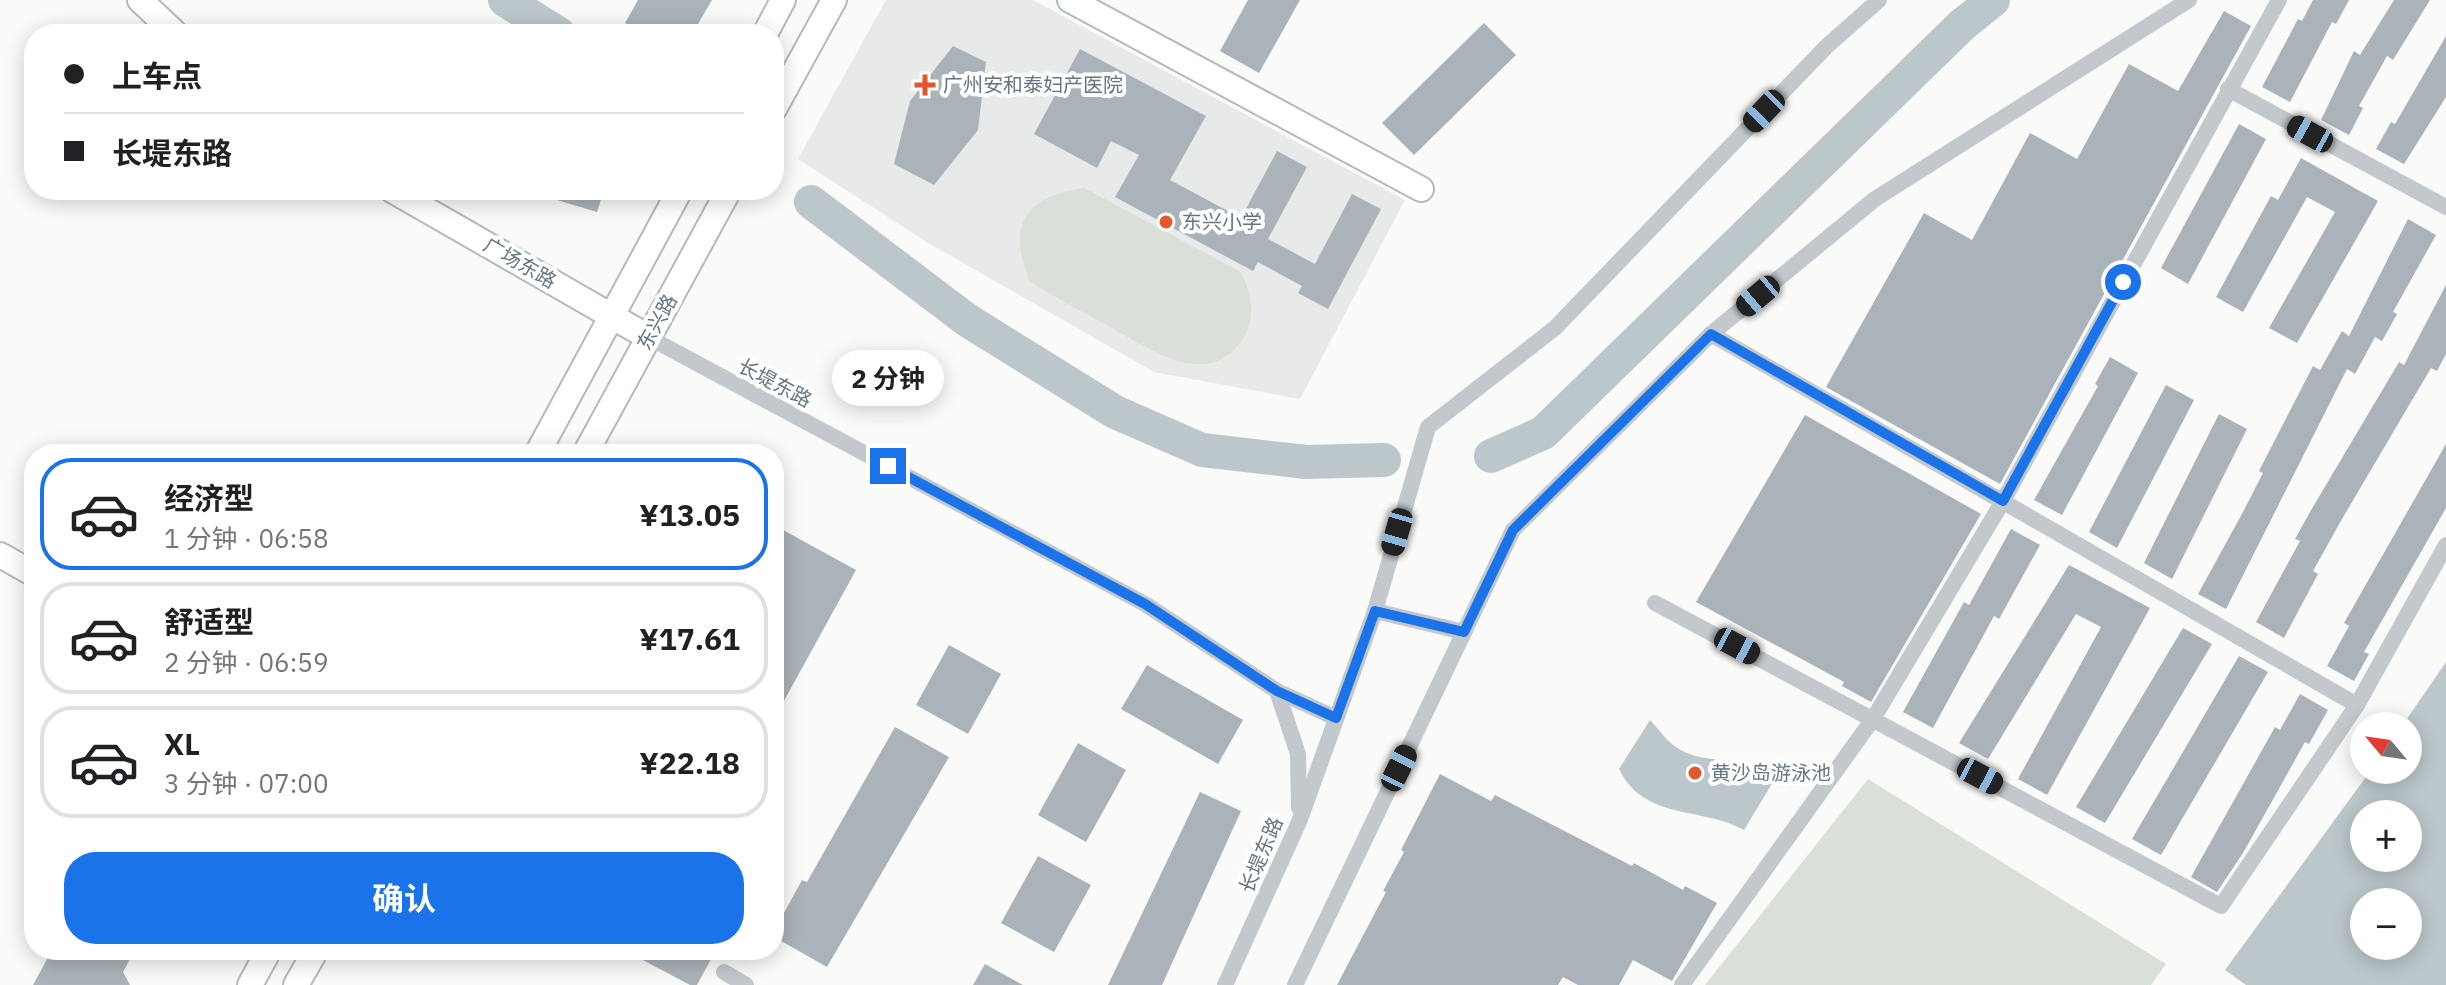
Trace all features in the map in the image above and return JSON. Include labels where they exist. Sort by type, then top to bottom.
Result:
[{"type":"main road","points":[[140,0],[165,24]]},
{"type":"main road","points":[[770,24],[783,0]]},
{"type":"main road","points":[[784,91],[834,0]]},
{"type":"main road","points":[[1070,0],[1421,189]]},
{"type":"main road","name":"广场东路","points":[[409,200],[648,337]]},
{"type":"main road","points":[[542,444],[675,200]]},
{"type":"main road","name":"东兴路","points":[[590,444],[723,200]]},
{"type":"main road","points":[[0,555],[24,568]]},
{"type":"main road","points":[[250,985],[264,960]]},
{"type":"main road","points":[[296,985],[310,960]]},
{"type":"street","points":[[1299,822],[1375,611],[1428,427],[1555,328],[1827,46],[1879,0]]},
{"type":"street","points":[[1295,985],[1513,530],[1711,334],[1875,199],[2189,0]]},
{"type":"street","points":[[1682,985],[1873,719],[2003,501],[2279,0]]},
{"type":"street","points":[[2228,89],[2446,207]]},
{"type":"street","points":[[1711,334],[2357,705]]},
{"type":"street","name":"长堤东路","points":[[648,337],[1145,604],[1277,691],[1298,754],[1299,822],[1225,985]]},
{"type":"street","points":[[1655,603],[2221,906],[2357,705],[2446,545]]},
{"type":"street","points":[[1375,611],[1464,632]]},
{"type":"street","points":[[1277,691],[1336,718]]},
{"type":"street","points":[[724,972],[746,985]]},
{"type":"shaded area","name":"东兴小学","points":[[886,0],[1033,0],[1405,200],[1300,399],[1154,372],[928,243],[798,159]]},
{"type":"shaded area","points":[[1084,188],[1239,271],[1249,293],[1251,310],[1245,335],[1231,352],[1216,362],[1199,364],[1163,356],[1030,282],[1020,245],[1026,217],[1047,198]]},
{"type":"shaded area","points":[[2446,662],[2446,985],[2246,985],[2225,970],[2361,784],[2422,784],[2422,712],[2412,712]]},
{"type":"shaded area","name":"黄沙岛游泳池","points":[[1650,720],[1669,741],[1688,753],[1749,764],[1776,777],[1744,830],[1658,805],[1630,786],[1619,769]]},
{"type":"shaded area","points":[[1868,779],[2166,964],[2151,985],[1705,985]]},
{"type":"building","points":[[638,0],[712,0],[698,24],[625,23]]},
{"type":"building","points":[[1248,0],[1300,0],[1259,73],[1220,51]]},
{"type":"building","points":[[2313,0],[2349,0],[2336,24],[2332,22],[2290,102],[2262,87],[2298,19],[2302,21]]},
{"type":"building","points":[[2394,0],[2430,0],[2393,60],[2387,56],[2359,106],[2363,108],[2349,135],[2321,120],[2354,51],[2360,55]]},
{"type":"building","points":[[2224,11],[2251,26],[2000,484],[1826,387],[1924,213],[1972,240],[2030,133],[2077,159],[2129,64],[2178,91]]},
{"type":"building","points":[[1484,23],[1516,55],[1414,155],[1382,123]]},
{"type":"building","points":[[2446,36],[2446,97],[2404,164],[2376,149],[2391,122],[2395,124]]},
{"type":"building","points":[[953,46],[986,62],[978,130],[934,185],[894,164],[910,101]]},
{"type":"building","points":[[1080,49],[1206,116],[1170,180],[1241,218],[1277,151],[1307,167],[1268,239],[1315,264],[1352,194],[1381,209],[1328,309],[1298,293],[1302,286],[1258,262],[1253,271],[1115,197],[1139,155],[1111,141],[1097,168],[1034,134]]},
{"type":"building","points":[[2239,124],[2266,139],[2188,284],[2161,268]]},
{"type":"building","points":[[2301,158],[2378,201],[2297,343],[2269,328],[2335,212],[2307,197],[2243,312],[2216,297],[2271,196],[2278,200]]},
{"type":"building","points":[[557,200],[601,200],[597,212]]},
{"type":"building","points":[[2408,219],[2436,235],[2393,312],[2397,314],[2382,341],[2375,337],[2355,374],[2347,369],[2226,609],[2198,594],[2263,473],[2259,471],[2313,366],[2320,370],[2342,331],[2349,336]]},
{"type":"building","points":[[2446,285],[2446,354],[2437,371],[2431,368],[2342,519],[2313,571],[2318,574],[2284,638],[2256,622],[2300,541],[2295,539],[2310,512],[2399,362],[2404,365]]},
{"type":"building","points":[[2110,357],[2138,373],[2062,515],[2034,500],[2098,386],[2095,384]]},
{"type":"building","points":[[2166,385],[2194,400],[2117,548],[2089,532]]},
{"type":"building","points":[[2219,414],[2247,429],[2172,579],[2144,563]]},
{"type":"building","points":[[1805,415],[1981,514],[1871,702],[1842,686],[1844,682],[1696,602]]},
{"type":"building","points":[[2446,444],[2446,508],[2364,652],[2369,654],[2354,681],[2327,666],[2349,626],[2344,623]]},
{"type":"building","points":[[2011,529],[2040,545],[1999,619],[1994,616],[1933,728],[1903,712],[1964,602],[1969,605]]},
{"type":"building","points":[[784,530],[856,570],[784,701]]},
{"type":"building","points":[[2069,565],[2150,608],[2047,795],[2018,779],[2101,627],[2076,614],[1988,759],[1959,743]]},
{"type":"building","points":[[2183,628],[2212,644],[2105,823],[2076,807]]},
{"type":"building","points":[[949,645],[1001,674],[968,734],[916,705]]},
{"type":"building","points":[[2239,656],[2268,672],[2161,855],[2132,839]]},
{"type":"building","points":[[1147,665],[1243,720],[1218,764],[1121,709]]},
{"type":"building","points":[[2300,694],[2328,710],[2309,744],[2305,742],[2243,853],[2217,892],[2191,877],[2275,727],[2280,730]]},
{"type":"building","points":[[895,727],[949,757],[827,967],[784,943],[784,913],[802,880],[807,882]]},
{"type":"building","points":[[1078,743],[1126,770],[1086,842],[1038,815]]},
{"type":"building","points":[[1440,774],[1491,801],[1495,795],[1632,866],[1634,863],[1683,890],[1685,886],[1717,903],[1672,981],[1633,960],[1619,985],[1578,985],[1563,977],[1558,985],[1337,985],[1386,892],[1383,891],[1404,852],[1401,850]]},
{"type":"building","points":[[1200,792],[1241,811],[1162,985],[1108,985]]},
{"type":"building","points":[[1038,856],[1091,885],[1054,952],[1001,923]]},
{"type":"building","points":[[47,960],[130,960],[123,972],[130,985],[33,985]]},
{"type":"building","points":[[643,960],[711,960],[697,985],[690,985]]},
{"type":"building","points":[[985,964],[1023,985],[973,985]]},
{"type":"waterway","points":[[505,0],[543,24]]},
{"type":"waterway","points":[[1491,456],[1543,433],[1962,25],[1993,0]]},
{"type":"waterway","points":[[811,202],[967,320],[1115,412],[1202,450],[1306,462],[1384,460]]},
{"type":"place","name":"广州安和泰妇产医院","points":[[925,85]]},
{"type":"place","name":"东兴小学","points":[[1166,222]]},
{"type":"place","name":"黄沙岛游泳池","points":[[1695,773]]},
{"type":"route","points":[[888,466],[1145,604],[1277,691],[1336,718],[1375,611],[1464,632],[1513,530],[1711,334],[2003,501],[2123,282]]}]
